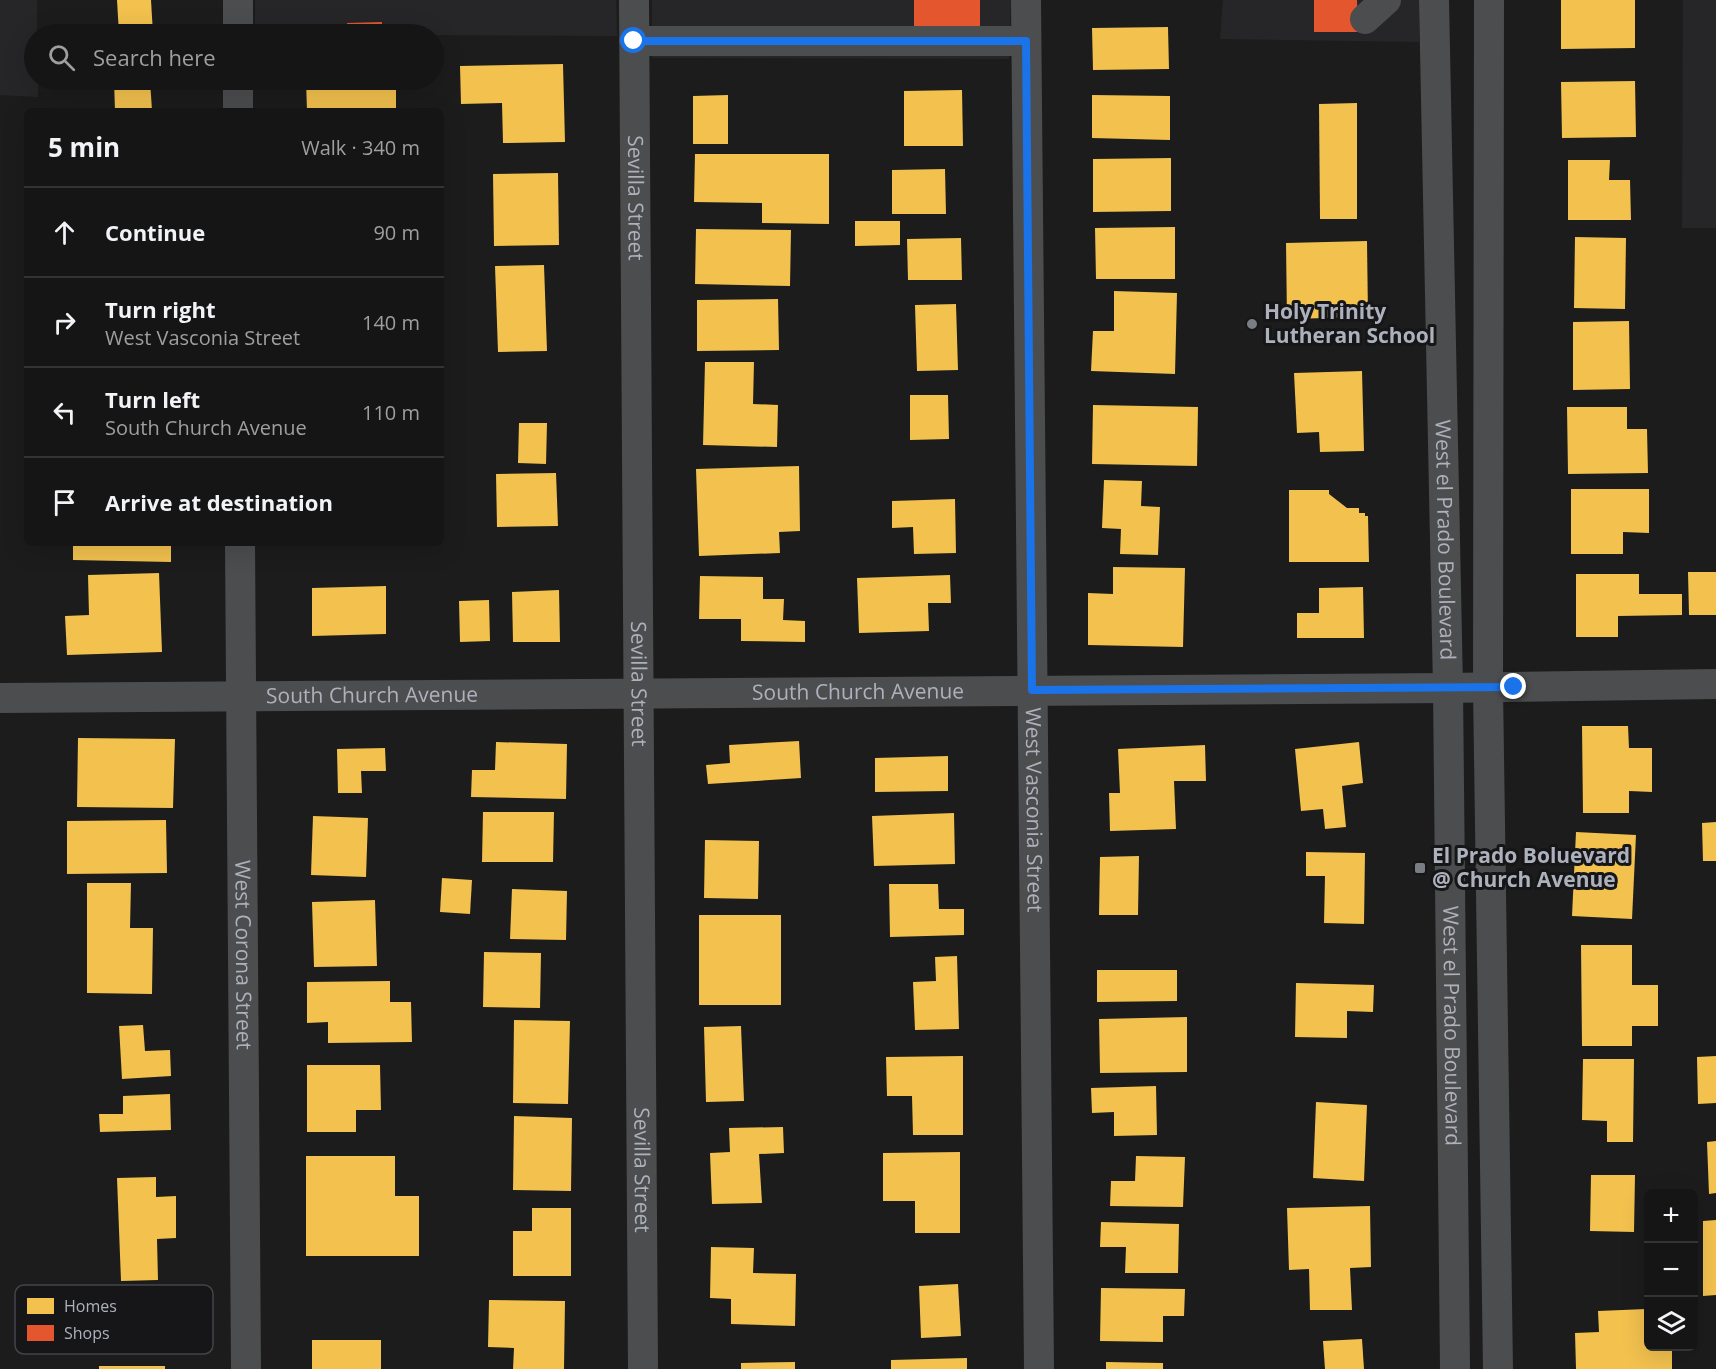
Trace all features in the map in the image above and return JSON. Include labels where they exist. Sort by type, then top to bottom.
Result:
[{"type":"street","points":[[238,0],[238,24]]},
{"type":"street","name":"Sevilla Street","points":[[634,0],[643,1369]]},
{"type":"street","name":"West Vasconia Street","points":[[1026,0],[1039,1369]]},
{"type":"street","name":"West el Prado Boulevard","points":[[1434,0],[1448,688],[1455,1369]]},
{"type":"street","name":"West el Prado Boulevard","points":[[1489,0],[1488,687],[1498,1369]]},
{"type":"street","points":[[634,41],[1026,41]]},
{"type":"street","points":[[238,90],[238,108]]},
{"type":"street","name":"West Corona Street","points":[[240,546],[246,1369]]},
{"type":"street","name":"South Church Avenue","points":[[0,698],[1448,688],[1716,684]]},
{"type":"shaded area","points":[[0,0],[37,0],[37,24],[24,24],[24,90],[38,90],[38,97],[0,95]]},
{"type":"shaded area","points":[[255,0],[616,0],[617,36],[444,35],[444,24],[255,24]]},
{"type":"shaded area","points":[[652,0],[1011,0],[1009,59],[652,58]]},
{"type":"shaded area","points":[[1223,0],[1419,0],[1419,42],[1220,39]]},
{"type":"shaded area","points":[[1683,0],[1716,0],[1716,228],[1682,228]]},
{"type":"building: Homes","points":[[117,0],[151,0],[152,24],[118,24]]},
{"type":"building: Homes","points":[[1561,0],[1635,0],[1635,48],[1561,49]]},
{"type":"building: Homes","points":[[1168,27],[1169,69],[1093,70],[1092,28]]},
{"type":"building: Homes","points":[[563,64],[565,142],[503,143],[502,103],[461,104],[460,66]]},
{"type":"building: Homes","points":[[1635,81],[1636,137],[1562,138],[1561,82]]},
{"type":"building: Homes","points":[[114,90],[151,90],[152,108],[115,108]]},
{"type":"building: Homes","points":[[306,90],[396,90],[396,108],[307,108]]},
{"type":"building: Homes","points":[[962,90],[963,146],[904,146],[904,91]]},
{"type":"building: Homes","points":[[728,95],[728,144],[693,144],[693,96]]},
{"type":"building: Homes","points":[[1092,95],[1170,96],[1170,140],[1092,138]]},
{"type":"building: Homes","points":[[1357,103],[1357,219],[1320,219],[1319,104]]},
{"type":"building: Homes","points":[[695,154],[829,154],[829,224],[762,223],[762,203],[694,202]]},
{"type":"building: Homes","points":[[1171,158],[1171,211],[1093,212],[1093,159]]},
{"type":"building: Homes","points":[[1568,160],[1610,160],[1609,180],[1630,180],[1631,220],[1568,220]]},
{"type":"building: Homes","points":[[945,169],[946,214],[892,214],[892,170]]},
{"type":"building: Homes","points":[[558,173],[559,245],[494,246],[493,174]]},
{"type":"building: Homes","points":[[855,221],[900,221],[900,245],[855,246]]},
{"type":"building: Homes","points":[[1175,227],[1175,279],[1096,279],[1095,228]]},
{"type":"building: Homes","points":[[696,229],[791,230],[790,286],[695,284]]},
{"type":"building: Homes","points":[[1575,237],[1626,238],[1625,309],[1574,308]]},
{"type":"building: Homes","points":[[961,238],[962,280],[908,280],[907,239]]},
{"type":"building: Homes","points":[[1367,241],[1368,317],[1287,319],[1286,243]]},
{"type":"building: Homes","points":[[544,265],[547,351],[498,352],[495,266]]},
{"type":"building: Homes","points":[[1114,291],[1177,293],[1175,374],[1091,371],[1093,331],[1114,331]]},
{"type":"building: Homes","points":[[778,299],[779,350],[697,351],[697,300]]},
{"type":"building: Homes","points":[[956,304],[958,370],[917,371],[915,305]]},
{"type":"building: Homes","points":[[1629,321],[1630,389],[1573,390],[1573,322]]},
{"type":"building: Homes","points":[[705,362],[754,362],[753,404],[778,405],[777,447],[703,445]]},
{"type":"building: Homes","points":[[1362,371],[1364,451],[1320,452],[1319,432],[1297,433],[1294,373]]},
{"type":"building: Homes","points":[[910,395],[948,395],[949,439],[910,440]]},
{"type":"building: Homes","points":[[1093,405],[1198,407],[1197,466],[1092,464]]},
{"type":"building: Homes","points":[[1567,407],[1627,407],[1627,429],[1647,429],[1648,473],[1568,474]]},
{"type":"building: Homes","points":[[519,423],[547,423],[546,464],[518,463]]},
{"type":"building: Homes","points":[[799,466],[800,531],[779,532],[780,553],[699,556],[696,469]]},
{"type":"building: Homes","points":[[556,473],[558,526],[497,527],[496,474]]},
{"type":"building: Homes","points":[[1104,480],[1142,481],[1141,506],[1160,507],[1158,555],[1120,554],[1121,529],[1102,528]]},
{"type":"building: Homes","points":[[1571,489],[1649,489],[1649,533],[1623,532],[1623,554],[1571,554]]},
{"type":"building: Homes","points":[[1289,490],[1329,490],[1329,494],[1347,508],[1359,508],[1359,513],[1365,513],[1365,516],[1368,516],[1369,562],[1289,562]]},
{"type":"building: Homes","points":[[955,499],[956,553],[914,554],[913,527],[892,528],[892,501]]},
{"type":"building: Homes","points":[[73,546],[171,546],[171,562],[73,560]]},
{"type":"building: Homes","points":[[1113,567],[1185,568],[1183,647],[1088,645],[1088,593],[1113,594]]},
{"type":"building: Homes","points":[[1688,572],[1716,572],[1716,615],[1689,615]]},
{"type":"building: Homes","points":[[159,573],[162,652],[67,655],[65,616],[89,615],[88,575]]},
{"type":"building: Homes","points":[[1576,574],[1639,574],[1639,594],[1682,594],[1682,615],[1618,616],[1618,637],[1576,637]]},
{"type":"building: Homes","points":[[950,575],[951,603],[928,603],[929,631],[859,633],[857,578]]},
{"type":"building: Homes","points":[[700,576],[763,577],[763,599],[784,599],[783,620],[805,621],[805,642],[741,641],[741,619],[699,619]]},
{"type":"building: Homes","points":[[386,586],[386,634],[312,636],[312,588]]},
{"type":"building: Homes","points":[[1363,587],[1364,638],[1297,638],[1297,613],[1319,613],[1319,588]]},
{"type":"building: Homes","points":[[559,590],[560,642],[513,642],[512,592]]},
{"type":"building: Homes","points":[[489,600],[490,641],[460,642],[459,601]]},
{"type":"building: Homes","points":[[1582,726],[1628,726],[1629,748],[1652,748],[1652,792],[1629,791],[1629,813],[1583,813]]},
{"type":"building: Homes","points":[[78,738],[175,739],[173,808],[77,807]]},
{"type":"building: Homes","points":[[799,741],[801,778],[708,784],[706,765],[730,763],[729,745]]},
{"type":"building: Homes","points":[[496,742],[567,744],[566,799],[471,797],[472,770],[495,770]]},
{"type":"building: Homes","points":[[1359,742],[1363,783],[1342,786],[1346,827],[1325,829],[1323,809],[1301,811],[1295,749]]},
{"type":"building: Homes","points":[[1205,745],[1206,781],[1174,781],[1176,829],[1110,831],[1109,793],[1120,793],[1118,749]]},
{"type":"building: Homes","points":[[385,748],[386,771],[361,771],[362,793],[338,793],[337,749]]},
{"type":"building: Homes","points":[[948,756],[948,791],[875,792],[875,758]]},
{"type":"building: Homes","points":[[483,812],[554,812],[553,862],[482,862]]},
{"type":"building: Homes","points":[[954,813],[955,864],[874,866],[872,816]]},
{"type":"building: Homes","points":[[313,816],[368,818],[366,877],[311,875]]},
{"type":"building: Homes","points":[[166,820],[167,873],[67,874],[67,821]]},
{"type":"building: Homes","points":[[1716,822],[1716,861],[1703,861],[1702,823]]},
{"type":"building: Homes","points":[[1576,832],[1636,835],[1632,919],[1572,916]]},
{"type":"building: Homes","points":[[705,840],[759,841],[758,899],[704,898]]},
{"type":"building: Homes","points":[[1306,852],[1365,853],[1364,924],[1324,923],[1325,876],[1306,876]]},
{"type":"building: Homes","points":[[1139,856],[1138,915],[1099,915],[1100,857]]},
{"type":"building: Homes","points":[[442,878],[472,880],[470,914],[440,912]]},
{"type":"building: Homes","points":[[87,883],[131,883],[130,928],[153,928],[152,994],[87,993]]},
{"type":"building: Homes","points":[[889,884],[938,884],[939,909],[964,909],[964,935],[890,937]]},
{"type":"building: Homes","points":[[512,889],[567,891],[566,940],[510,939]]},
{"type":"building: Homes","points":[[375,900],[377,966],[314,967],[312,902]]},
{"type":"building: Homes","points":[[699,915],[781,915],[781,1005],[699,1005]]},
{"type":"building: Homes","points":[[1581,945],[1632,945],[1632,985],[1658,985],[1658,1026],[1632,1026],[1632,1046],[1582,1046]]},
{"type":"building: Homes","points":[[484,952],[541,953],[540,1008],[483,1007]]},
{"type":"building: Homes","points":[[957,956],[959,1029],[915,1030],[913,982],[936,981],[935,957]]},
{"type":"building: Homes","points":[[1097,970],[1177,970],[1177,1001],[1097,1002]]},
{"type":"building: Homes","points":[[390,981],[390,1002],[411,1002],[412,1042],[328,1043],[328,1022],[307,1023],[307,982]]},
{"type":"building: Homes","points":[[1296,983],[1374,985],[1373,1012],[1347,1011],[1347,1038],[1295,1037]]},
{"type":"building: Homes","points":[[1187,1017],[1187,1072],[1100,1073],[1099,1019]]},
{"type":"building: Homes","points":[[514,1020],[570,1021],[568,1104],[513,1103]]},
{"type":"building: Homes","points":[[143,1025],[145,1051],[170,1050],[171,1076],[122,1079],[119,1026]]},
{"type":"building: Homes","points":[[741,1026],[744,1101],[706,1102],[704,1027]]},
{"type":"building: Homes","points":[[963,1056],[963,1135],[913,1135],[912,1096],[887,1096],[886,1057]]},
{"type":"building: Homes","points":[[1716,1056],[1716,1103],[1698,1104],[1697,1057]]},
{"type":"building: Homes","points":[[1583,1059],[1634,1059],[1633,1142],[1607,1142],[1607,1121],[1582,1120]]},
{"type":"building: Homes","points":[[307,1065],[380,1065],[381,1110],[356,1110],[356,1132],[307,1132]]},
{"type":"building: Homes","points":[[1156,1086],[1157,1135],[1114,1136],[1114,1112],[1092,1113],[1091,1088]]},
{"type":"building: Homes","points":[[170,1094],[171,1130],[100,1132],[99,1114],[123,1114],[123,1096]]},
{"type":"building: Homes","points":[[1316,1102],[1367,1105],[1364,1181],[1313,1178]]},
{"type":"building: Homes","points":[[514,1116],[572,1118],[571,1191],[513,1190]]},
{"type":"building: Homes","points":[[783,1127],[784,1153],[759,1154],[762,1203],[712,1204],[710,1153],[730,1152],[729,1128]]},
{"type":"building: Homes","points":[[1716,1141],[1716,1193],[1709,1194],[1707,1142]]},
{"type":"building: Homes","points":[[960,1152],[960,1233],[915,1233],[915,1201],[883,1201],[883,1153]]},
{"type":"building: Homes","points":[[306,1156],[395,1156],[395,1196],[419,1196],[419,1256],[306,1256]]},
{"type":"building: Homes","points":[[1136,1156],[1185,1157],[1183,1207],[1110,1206],[1111,1181],[1135,1181]]},
{"type":"building: Homes","points":[[1591,1175],[1635,1175],[1634,1232],[1590,1231]]},
{"type":"building: Homes","points":[[156,1177],[156,1197],[176,1196],[176,1238],[157,1239],[158,1280],[121,1281],[117,1178]]},
{"type":"building: Homes","points":[[1370,1206],[1371,1267],[1350,1268],[1352,1310],[1310,1310],[1309,1269],[1289,1270],[1287,1208]]},
{"type":"building: Homes","points":[[532,1208],[571,1208],[571,1276],[513,1276],[513,1231],[532,1231]]},
{"type":"building: Homes","points":[[1716,1220],[1716,1295],[1703,1296],[1703,1221]]},
{"type":"building: Homes","points":[[1101,1222],[1179,1224],[1178,1273],[1125,1273],[1126,1247],[1100,1247]]},
{"type":"building: Homes","points":[[711,1247],[754,1248],[753,1273],[796,1274],[795,1326],[731,1324],[731,1299],[710,1298]]},
{"type":"building: Homes","points":[[958,1284],[961,1336],[921,1338],[919,1286]]},
{"type":"building: Homes","points":[[1101,1288],[1185,1289],[1184,1316],[1163,1316],[1163,1342],[1100,1341]]},
{"type":"building: Homes","points":[[489,1300],[565,1301],[564,1369],[513,1369],[514,1348],[488,1347]]},
{"type":"building: Homes","points":[[1644,1309],[1644,1351],[1672,1351],[1672,1369],[1576,1369],[1575,1333],[1599,1332],[1598,1311]]},
{"type":"building: Homes","points":[[1362,1339],[1364,1369],[1325,1369],[1323,1341]]},
{"type":"building: Homes","points":[[312,1340],[381,1340],[381,1369],[312,1369]]},
{"type":"building: Homes","points":[[967,1358],[967,1369],[891,1369],[891,1360]]},
{"type":"building: Homes","points":[[795,1362],[795,1369],[741,1369],[741,1363]]},
{"type":"building: Homes","points":[[1106,1362],[1163,1363],[1163,1369],[1106,1369]]},
{"type":"building: Homes","points":[[99,1366],[165,1366],[165,1369],[99,1369]]},
{"type":"building: Shops","points":[[914,0],[980,0],[980,26],[914,26]]},
{"type":"building: Shops","points":[[1314,0],[1357,0],[1358,32],[1314,32]]},
{"type":"building: Shops","points":[[382,22],[382,24],[347,24]]},
{"type":"place","name":"Holy Trinity Lutheran School","points":[[1252,324]]},
{"type":"place","name":"El Prado Boluevard @ Church Avenue","points":[[1420,868]]},
{"type":"route","points":[[634,41],[1026,41],[1032,690],[1514,687]]}]
